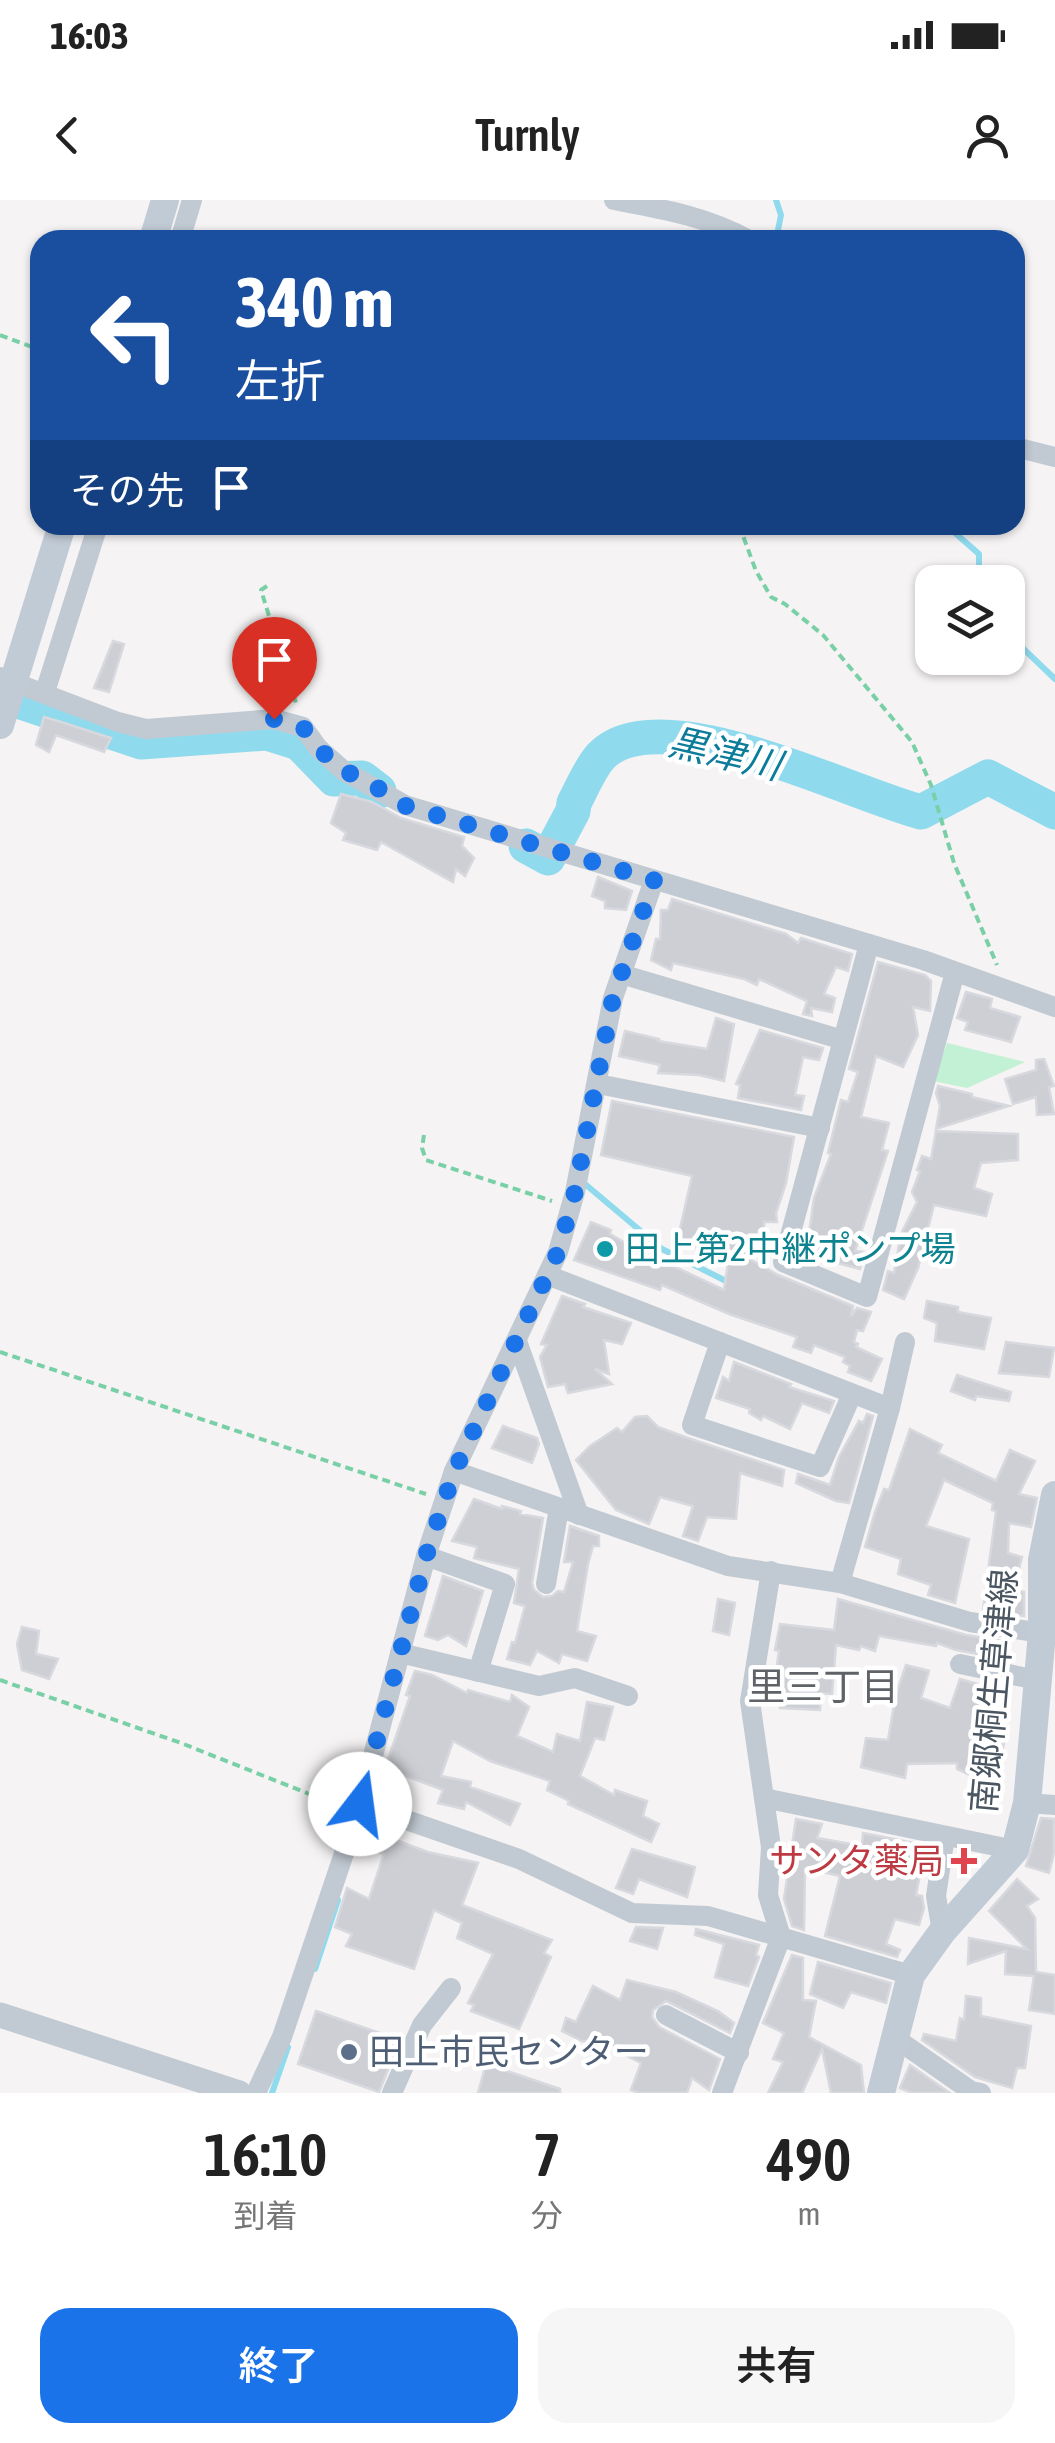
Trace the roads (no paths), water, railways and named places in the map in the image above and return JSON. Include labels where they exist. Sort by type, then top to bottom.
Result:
[{"type":"main road","points":[[156,230],[166,200]]},
{"type":"main road","points":[[0,725],[6,679],[58,535]]},
{"type":"main road","name":"南郷桐生草津線","points":[[882,2093],[911,1975],[942,1932],[1015,1850],[1041,1804],[1042,1560],[1055,1499]]},
{"type":"street","points":[[183,230],[192,200]]},
{"type":"street","points":[[614,200],[686,213],[731,230]]},
{"type":"street","points":[[1025,449],[1055,458]]},
{"type":"street","points":[[45,692],[95,535]]},
{"type":"street","points":[[6,679],[146,729],[274,719],[303,727],[318,748],[344,771],[406,806],[869,944],[1055,1007]]},
{"type":"street","points":[[256,2093],[282,2038],[359,1808],[426,1556],[454,1472],[558,1252],[598,1084],[613,998],[654,880]]},
{"type":"street","points":[[869,944],[782,1262],[867,1297],[955,972]]},
{"type":"street","points":[[622,974],[843,1040]]},
{"type":"street","points":[[598,1084],[820,1128]]},
{"type":"street","points":[[548,1275],[890,1408]]},
{"type":"street","points":[[517,1341],[569,1511],[546,1584]]},
{"type":"street","points":[[720,1342],[692,1425],[820,1467],[852,1394]]},
{"type":"street","points":[[840,1583],[905,1342]]},
{"type":"street","points":[[454,1472],[728,1566],[840,1583],[970,1622],[1043,1657]]},
{"type":"street","points":[[426,1556],[505,1584],[478,1672]]},
{"type":"street","points":[[722,2093],[740,2054],[781,1937],[768,1895],[771,1848],[750,1701],[771,1571]]},
{"type":"street","points":[[400,1653],[539,1686],[575,1678],[628,1696]]},
{"type":"street","points":[[960,1664],[1043,1657]]},
{"type":"street","points":[[764,1798],[1015,1850]]},
{"type":"street","points":[[359,1808],[518,1859],[632,1913],[708,1916],[911,1975]]},
{"type":"street","points":[[942,1932],[936,1896],[945,1836]]},
{"type":"street","points":[[392,2093],[422,2025],[451,1988]]},
{"type":"street","points":[[0,2015],[239,2093]]},
{"type":"street","points":[[666,2016],[740,2054]]},
{"type":"street","points":[[895,2038],[981,2093]]},
{"type":"waterway","points":[[776,200],[781,215],[778,230]]},
{"type":"waterway","points":[[957,535],[979,554],[979,565]]},
{"type":"waterway","points":[[1025,650],[1055,679]]},
{"type":"waterway","name":"黒津川","points":[[0,695],[141,742],[267,733],[299,743],[334,779],[362,778],[379,791]]},
{"type":"waterway","name":"黒津川","points":[[526,846],[548,858],[586,778],[601,756],[628,740],[665,737],[756,755],[921,812],[988,777],[1055,812]]},
{"type":"waterway","points":[[585,1184],[662,1249],[732,1284]]},
{"type":"waterway","points":[[315,1969],[338,1900]]},
{"type":"waterway","points":[[272,2093],[288,2047]]},
{"type":"place","name":"田上第2中継ポンプ場","points":[[605,1249]]},
{"type":"place","name":"サンタ薬局","points":[[964,1861]]},
{"type":"place","name":"田上市民センター","points":[[349,2052]]},
{"type":"district","name":"里三丁目","points":[[823,1687]]}]
